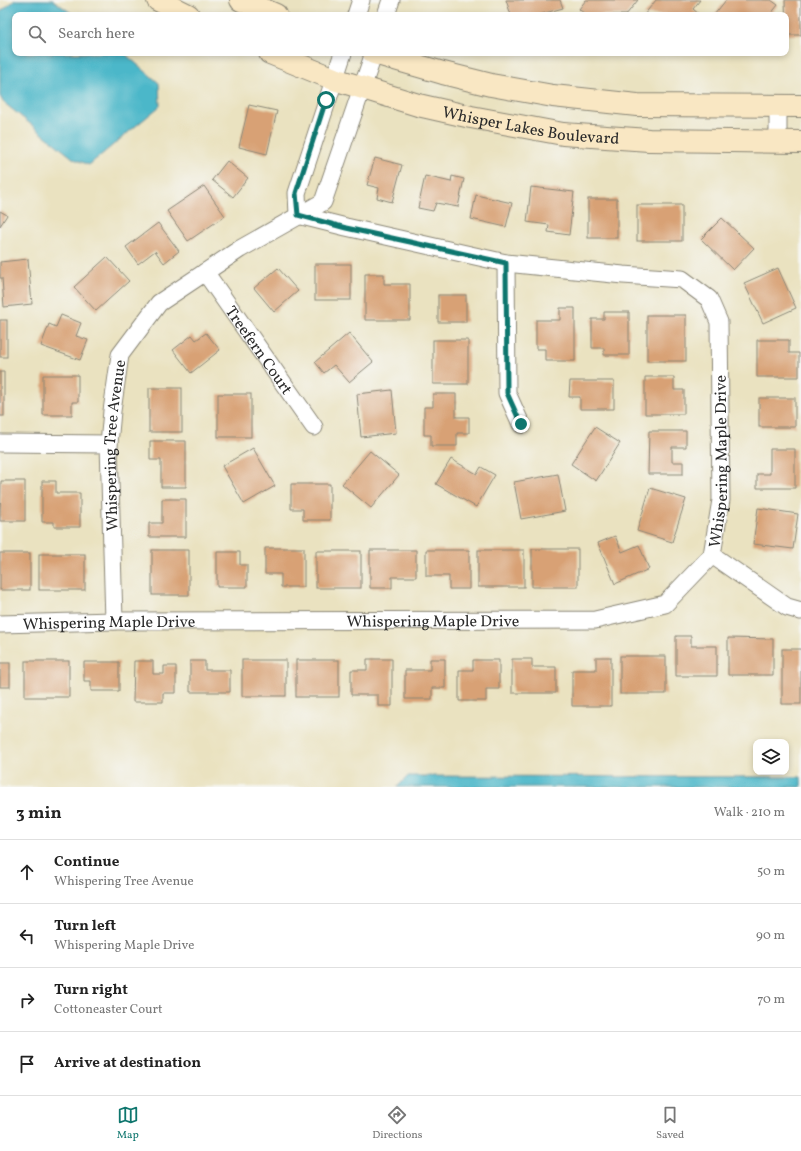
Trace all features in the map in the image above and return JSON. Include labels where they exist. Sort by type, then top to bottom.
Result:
[{"type":"street","points":[[158,0],[182,12]]},
{"type":"street","points":[[241,0],[269,12]]},
{"type":"street","points":[[357,12],[362,0]]},
{"type":"street","points":[[387,12],[391,0]]},
{"type":"street","name":"Whisper Lakes Boulevard","points":[[277,56],[334,79],[418,105],[471,117],[563,134],[649,140],[778,143],[801,142]]},
{"type":"street","points":[[298,215],[296,193],[342,56]]},
{"type":"street","name":"Whispering Tree Avenue","points":[[114,621],[109,444],[120,355],[159,303],[240,249],[323,202],[373,56]]},
{"type":"street","name":"Whisper Lakes Boulevard","points":[[384,56],[442,73],[491,85],[553,96],[637,105],[801,106]]},
{"type":"street","points":[[778,106],[778,143]]},
{"type":"street","name":"Whispering Maple Drive","points":[[0,624],[114,621],[595,620],[664,604],[712,554],[721,500],[719,322],[709,299],[682,279],[623,275],[506,263],[346,228],[298,215]]},
{"type":"street","points":[[506,263],[507,393],[521,424]]},
{"type":"street","name":"Treefern Court","points":[[204,272],[314,427]]},
{"type":"street","points":[[0,443],[109,444]]},
{"type":"street","points":[[712,554],[787,608],[801,611]]},
{"type":"water","points":[[15,0],[53,0],[70,12],[12,12],[12,56],[128,56],[159,83],[160,106],[89,165],[74,159],[3,102],[0,96],[0,12]]},
{"type":"water","points":[[408,776],[801,777],[801,787],[397,787]]},
{"type":"building","points":[[506,0],[560,0],[563,8],[549,12],[510,12]]},
{"type":"building","points":[[586,0],[638,0],[628,12],[582,12],[579,9]]},
{"type":"building","points":[[656,0],[700,0],[693,9],[696,12],[646,12]]},
{"type":"building","points":[[726,0],[771,0],[778,5],[772,12],[716,12]]},
{"type":"building","points":[[785,0],[801,0],[801,35],[789,35],[789,12],[785,12]]},
{"type":"building","points":[[249,105],[277,111],[267,154],[239,147]]},
{"type":"building","points":[[375,158],[402,165],[392,202],[377,198],[379,188],[367,185]]},
{"type":"building","points":[[227,161],[248,178],[233,197],[212,180]]},
{"type":"building","points":[[425,176],[451,182],[452,176],[464,179],[458,207],[436,203],[433,211],[418,208]]},
{"type":"building","points":[[204,186],[225,216],[188,241],[167,211]]},
{"type":"building","points":[[531,187],[574,192],[569,235],[548,232],[549,225],[527,222]]},
{"type":"building","points":[[476,195],[512,203],[506,227],[471,219]]},
{"type":"building","points":[[588,199],[617,199],[617,238],[588,238]]},
{"type":"building","points":[[637,205],[682,205],[682,241],[637,241]]},
{"type":"building","points":[[0,211],[7,215],[0,226]]},
{"type":"building","points":[[722,218],[754,248],[733,270],[701,239]]},
{"type":"building","points":[[158,223],[179,251],[164,263],[155,251],[138,264],[126,247]]},
{"type":"building","points":[[107,257],[129,281],[96,311],[74,287]]},
{"type":"building","points":[[28,259],[32,304],[4,307],[2,278],[0,278],[0,262]]},
{"type":"building","points":[[315,264],[351,264],[351,300],[315,300]]},
{"type":"building","points":[[278,268],[298,291],[274,312],[254,288]]},
{"type":"building","points":[[778,268],[796,308],[763,323],[744,283]]},
{"type":"building","points":[[365,274],[384,274],[384,284],[410,284],[410,320],[365,320]]},
{"type":"building","points":[[438,295],[466,295],[466,322],[438,322]]},
{"type":"building","points":[[560,308],[575,308],[575,361],[545,361],[545,349],[536,349],[536,320],[560,320]]},
{"type":"building","points":[[604,312],[629,312],[629,355],[604,355],[604,348],[592,348],[592,319],[604,319]]},
{"type":"building","points":[[61,315],[81,323],[76,336],[88,340],[80,360],[41,346],[49,324],[56,327]]},
{"type":"building","points":[[647,315],[686,315],[686,361],[647,361]]},
{"type":"building","points":[[0,320],[7,320],[7,357],[0,357]]},
{"type":"building","points":[[206,333],[220,350],[191,373],[173,350],[192,335],[196,340]]},
{"type":"building","points":[[349,333],[373,362],[349,382],[334,365],[324,373],[315,362]]},
{"type":"building","points":[[433,340],[468,340],[468,384],[433,384]]},
{"type":"building","points":[[757,340],[789,340],[789,353],[799,353],[799,377],[757,377]]},
{"type":"building","points":[[0,372],[4,372],[4,416],[0,416]]},
{"type":"building","points":[[43,375],[78,375],[78,402],[72,402],[72,415],[43,415]]},
{"type":"building","points":[[645,377],[674,377],[674,390],[684,390],[684,414],[645,414]]},
{"type":"building","points":[[570,381],[614,381],[614,409],[580,409],[580,397],[569,397]]},
{"type":"building","points":[[149,388],[182,388],[182,432],[149,432]]},
{"type":"building","points":[[392,390],[396,433],[361,437],[357,394]]},
{"type":"building","points":[[218,394],[251,394],[251,437],[218,437]]},
{"type":"building","points":[[433,394],[456,394],[456,417],[469,417],[469,433],[457,433],[457,446],[431,446],[431,435],[424,435],[424,407],[433,407]]},
{"type":"building","points":[[759,398],[795,398],[795,427],[759,427]]},
{"type":"building","points":[[595,427],[620,443],[596,481],[571,464]]},
{"type":"building","points":[[649,431],[686,431],[686,447],[672,447],[672,462],[683,462],[683,474],[648,474]]},
{"type":"building","points":[[150,441],[186,441],[186,487],[161,487],[161,460],[150,460]]},
{"type":"building","points":[[253,448],[275,486],[244,504],[222,466]]},
{"type":"building","points":[[770,449],[795,449],[795,488],[757,488],[757,474],[770,474]]},
{"type":"building","points":[[370,451],[399,475],[371,508],[342,484]]},
{"type":"building","points":[[451,459],[477,474],[481,467],[495,475],[476,507],[436,484]]},
{"type":"building","points":[[558,474],[565,511],[521,519],[514,482]]},
{"type":"building","points":[[1,481],[25,481],[25,521],[0,521]]},
{"type":"building","points":[[42,481],[56,481],[56,493],[80,493],[80,527],[54,527],[54,522],[42,522]]},
{"type":"building","points":[[291,484],[330,484],[330,520],[303,520],[303,509],[291,509]]},
{"type":"building","points":[[650,488],[686,499],[672,542],[637,531]]},
{"type":"building","points":[[162,499],[186,499],[186,537],[149,537],[149,523],[162,523]]},
{"type":"building","points":[[758,508],[798,514],[793,549],[753,544]]},
{"type":"building","points":[[615,536],[622,552],[639,545],[649,569],[615,584],[598,543]]},
{"type":"building","points":[[265,548],[304,548],[304,587],[281,587],[281,574],[265,574]]},
{"type":"building","points":[[532,549],[578,549],[578,587],[532,587]]},
{"type":"building","points":[[152,550],[189,550],[189,595],[152,595]]},
{"type":"building","points":[[370,550],[416,550],[416,577],[392,577],[392,588],[370,588]]},
{"type":"building","points":[[426,550],[469,550],[469,589],[449,589],[449,576],[426,576]]},
{"type":"building","points":[[478,550],[524,550],[524,587],[478,587]]},
{"type":"building","points":[[316,551],[361,551],[361,588],[316,588]]},
{"type":"building","points":[[217,552],[240,552],[240,565],[247,565],[247,587],[217,587]]},
{"type":"building","points":[[0,553],[30,553],[30,590],[0,590]]},
{"type":"building","points":[[39,554],[85,554],[85,590],[39,590]]},
{"type":"building","points":[[676,636],[691,636],[691,646],[717,646],[717,676],[676,676]]},
{"type":"building","points":[[728,638],[773,639],[773,675],[728,675]]},
{"type":"building","points":[[782,649],[801,649],[801,704],[782,704]]},
{"type":"building","points":[[620,656],[666,656],[666,694],[620,694]]},
{"type":"building","points":[[596,657],[611,657],[611,706],[572,706],[572,670],[596,670]]},
{"type":"building","points":[[367,659],[392,659],[392,706],[378,706],[378,695],[351,695],[351,670],[367,670]]},
{"type":"building","points":[[430,659],[445,659],[445,688],[432,688],[432,699],[405,699],[405,670],[430,670]]},
{"type":"building","points":[[512,659],[532,659],[532,667],[556,667],[556,693],[512,693]]},
{"type":"building","points":[[242,660],[286,660],[286,696],[242,696]]},
{"type":"building","points":[[296,660],[339,660],[339,697],[296,697]]},
{"type":"building","points":[[473,660],[499,660],[499,689],[486,689],[486,701],[459,701],[459,670],[473,670]]},
{"type":"building","points":[[25,661],[69,661],[69,697],[25,697]]},
{"type":"building","points":[[134,661],[153,661],[153,674],[164,674],[164,666],[176,666],[176,693],[163,693],[163,702],[133,702]]},
{"type":"building","points":[[190,661],[205,661],[205,670],[230,670],[230,692],[190,692]]},
{"type":"building","points":[[84,662],[119,662],[119,691],[91,691],[91,681],[84,681]]},
{"type":"building","points":[[0,663],[10,663],[10,687],[0,687]]},
{"type":"route","points":[[326,100],[296,193],[298,215],[346,228],[506,263],[507,393],[521,424]]}]
